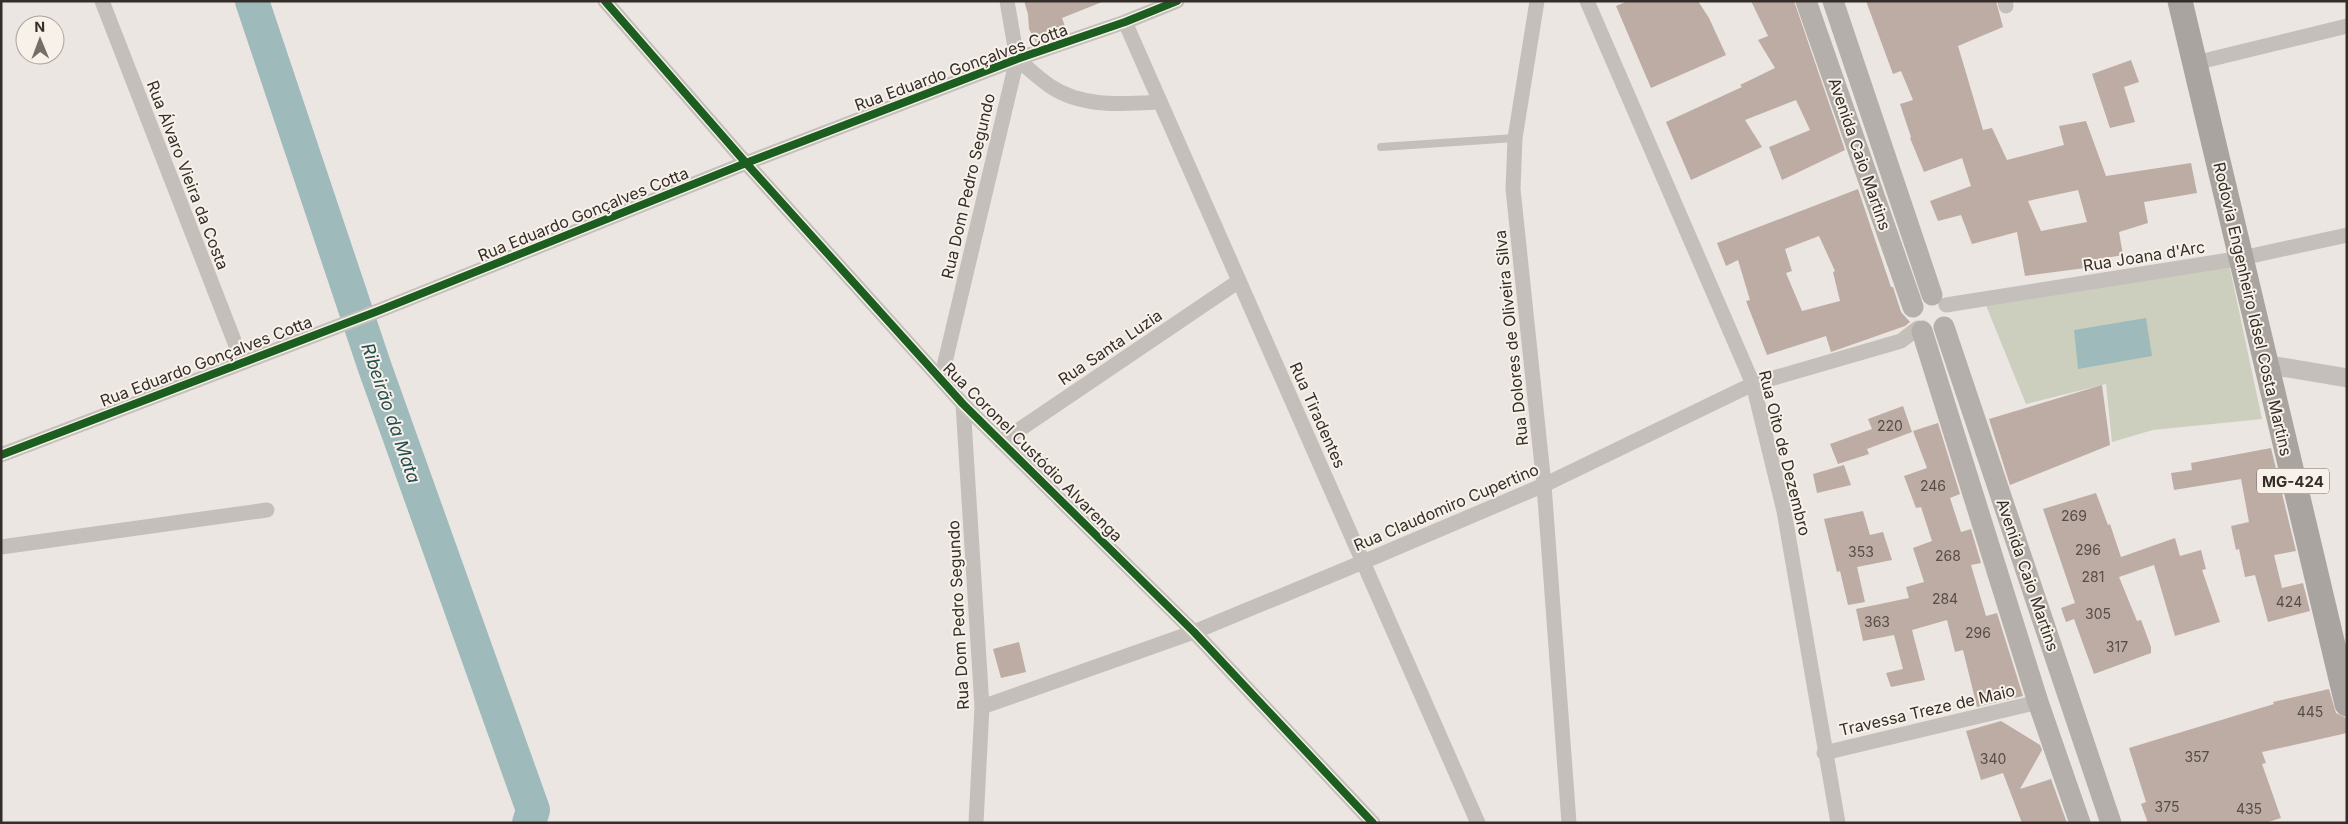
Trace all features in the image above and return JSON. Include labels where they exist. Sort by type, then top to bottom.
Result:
[{"type":"highway","name":"Rodovia Engenheiro Idsel Costa Martins","points":[[2180,1],[2242,258],[2264,364],[2347,704]]},
{"type":"main road","name":"Avenida Caio Martins","points":[[1806,1],[1913,306]]},
{"type":"main road","name":"Avenida Caio Martins","points":[[1833,1],[1848,52],[1939,300]]},
{"type":"main road","points":[[1921,298],[1939,300],[1948,316],[1944,327],[1934,332],[1920,330],[1912,318],[1913,306],[1921,298]]},
{"type":"main road","name":"Avenida Caio Martins","points":[[1944,327],[2112,823]]},
{"type":"main road","name":"Avenida Caio Martins","points":[[1920,330],[2038,702],[2080,823]]},
{"type":"street","name":"Rua Álvaro Vieira da Costa","points":[[102,1],[242,361]]},
{"type":"street","name":"Rua Coronel Custódio Alvarenga","points":[[605,1],[746,163],[962,404],[1194,632],[1373,823]]},
{"type":"street","name":"Rua Dom Pedro Segundo","points":[[941,379],[1016,59],[1008,1]]},
{"type":"street","name":"Rua Eduardo Gonçalves Cotta","points":[[1,455],[242,361],[378,311],[746,163],[1016,59],[1125,22],[1177,1]]},
{"type":"street","name":"Rua Dolores de Oliveira Silva","points":[[1537,1],[1515,138],[1513,189],[1544,484],[1569,823]]},
{"type":"street","name":"Rua Oito de Dezembro","points":[[1587,1],[1753,384],[1784,510],[1824,753],[1838,823]]},
{"type":"street","name":"Rua Tiradentes","points":[[1125,22],[1478,823]]},
{"type":"street","points":[[2195,63],[2347,26]]},
{"type":"street","points":[[1016,59],[1052,87],[1080,98],[1115,105],[1160,102]]},
{"type":"street","name":"Rua Joana d'Arc","points":[[1939,300],[2242,258],[2347,235]]},
{"type":"street","name":"Rua Santa Luzia","points":[[1001,442],[1239,281]]},
{"type":"street","name":"Rua Claudomiro Cupertino","points":[[982,707],[1194,632],[1363,562],[1544,484],[1753,384],[1901,341],[1920,330]]},
{"type":"street","points":[[2264,364],[2347,378]]},
{"type":"street","name":"Rua Dom Pedro Segundo","points":[[962,404],[982,707],[976,823]]},
{"type":"street","points":[[1,547],[267,510]]},
{"type":"street","name":"Travessa Treze de Maio","points":[[1824,753],[2038,702]]},
{"type":"lane","points":[[1381,147],[1515,138]]},
{"type":"green space","points":[[2229,264],[2262,419],[2153,430],[2112,442],[2106,384],[2026,404],[1985,303]]},
{"type":"water","points":[[2146,318],[2152,356],[2078,369],[2074,330]]},
{"type":"building","points":[[1024,1],[1102,2],[1062,18],[1067,32],[1036,42],[1029,29],[1028,14]]},
{"type":"building","points":[[1628,1],[1698,1],[1709,18],[1726,55],[1651,88],[1616,6]]},
{"type":"building","points":[[1751,1],[1794,1],[1845,150],[1782,180],[1769,147],[1810,130],[1796,100],[1745,120],[1762,147],[1691,180],[1666,122],[1742,87],[1740,85],[1775,68],[1758,40],[1768,36]]},
{"type":"building","points":[[1866,1],[1996,1],[2003,27],[1958,46],[1983,130],[1992,128],[2007,160],[2064,145],[2059,126],[2086,121],[2106,176],[2191,163],[2197,193],[2144,202],[2148,223],[2119,232],[2123,255],[2083,262],[2085,268],[2025,276],[2017,232],[1972,244],[1961,215],[1938,221],[1930,201],[1971,186],[1962,158],[1924,172],[1910,138],[1900,104],[1913,100],[1901,71],[1893,74]],"holes":[[[2078,190],[2087,222],[2041,231],[2028,201]]]},
{"type":"building","points":[[2131,60],[2139,82],[2124,87],[2135,122],[2110,128],[2092,74]]},
{"type":"building","points":[[1858,189],[1891,287],[1893,287],[1901,312],[1910,322],[1905,326],[1831,352],[1826,336],[1767,355],[1746,301],[1750,300],[1738,260],[1726,266],[1717,243]],"holes":[[[1819,236],[1835,271],[1833,272],[1840,301],[1802,311],[1786,273],[1792,271],[1785,249]]]},
{"type":"building","points":[[2102,385],[2110,445],[2010,485],[1989,419]]},
{"type":"building","points":[[1903,406],[1912,432],[1867,449],[1869,454],[1838,464],[1830,444],[1872,429],[1868,419]]},
{"type":"building","points":[[1938,423],[1960,494],[1950,498],[1961,532],[1971,529],[1981,563],[1971,565],[1986,616],[1997,613],[2023,696],[1977,707],[1963,650],[1955,652],[1947,620],[1912,630],[1925,680],[1891,687],[1886,673],[1903,669],[1894,635],[1863,641],[1856,609],[1909,598],[1906,587],[1924,582],[1913,548],[1932,541],[1921,507],[1916,508],[1904,476],[1927,468],[1913,431]]},
{"type":"building","points":[[2271,448],[2296,551],[2274,555],[2282,588],[2303,583],[2310,611],[2268,622],[2255,575],[2245,577],[2239,549],[2236,550],[2231,526],[2249,522],[2241,479],[2174,490],[2171,473],[2192,470],[2191,463]]},
{"type":"building","points":[[1844,465],[1851,485],[1817,493],[1813,474]]},
{"type":"building","points":[[2096,493],[2108,525],[2110,524],[2121,557],[2175,538],[2180,556],[2201,550],[2206,569],[2202,570],[2220,622],[2175,636],[2154,565],[2119,577],[2137,621],[2141,620],[2151,647],[2151,653],[2094,674],[2074,619],[2066,622],[2061,608],[2075,603],[2043,509]]},
{"type":"building","points":[[1863,511],[1870,535],[1883,532],[1892,560],[1857,567],[1865,602],[1848,605],[1840,571],[1837,572],[1824,519]]},
{"type":"building","points":[[1019,642],[1026,672],[1001,678],[993,649]]},
{"type":"building","points":[[2329,689],[2336,713],[2346,718],[2347,733],[2262,752],[2266,763],[2262,764],[2281,818],[2265,823],[2148,823],[2141,804],[2146,802],[2129,748],[2274,704],[2273,702]]},
{"type":"building","points":[[2001,721],[2040,745],[2042,750],[2020,789],[2051,779],[2067,823],[2022,823],[2003,773],[1981,780],[1966,731]]},
{"type":"waterway","name":"Ribeirão da Mata","points":[[252,1],[375,368],[533,810],[529,823]]},
{"type":"cycle path","points":[[605,1],[746,163],[963,404],[1194,632],[1373,823]]},
{"type":"cycle path","points":[[1,455],[378,311],[746,163],[1017,59],[1125,22],[1177,1]]}]
